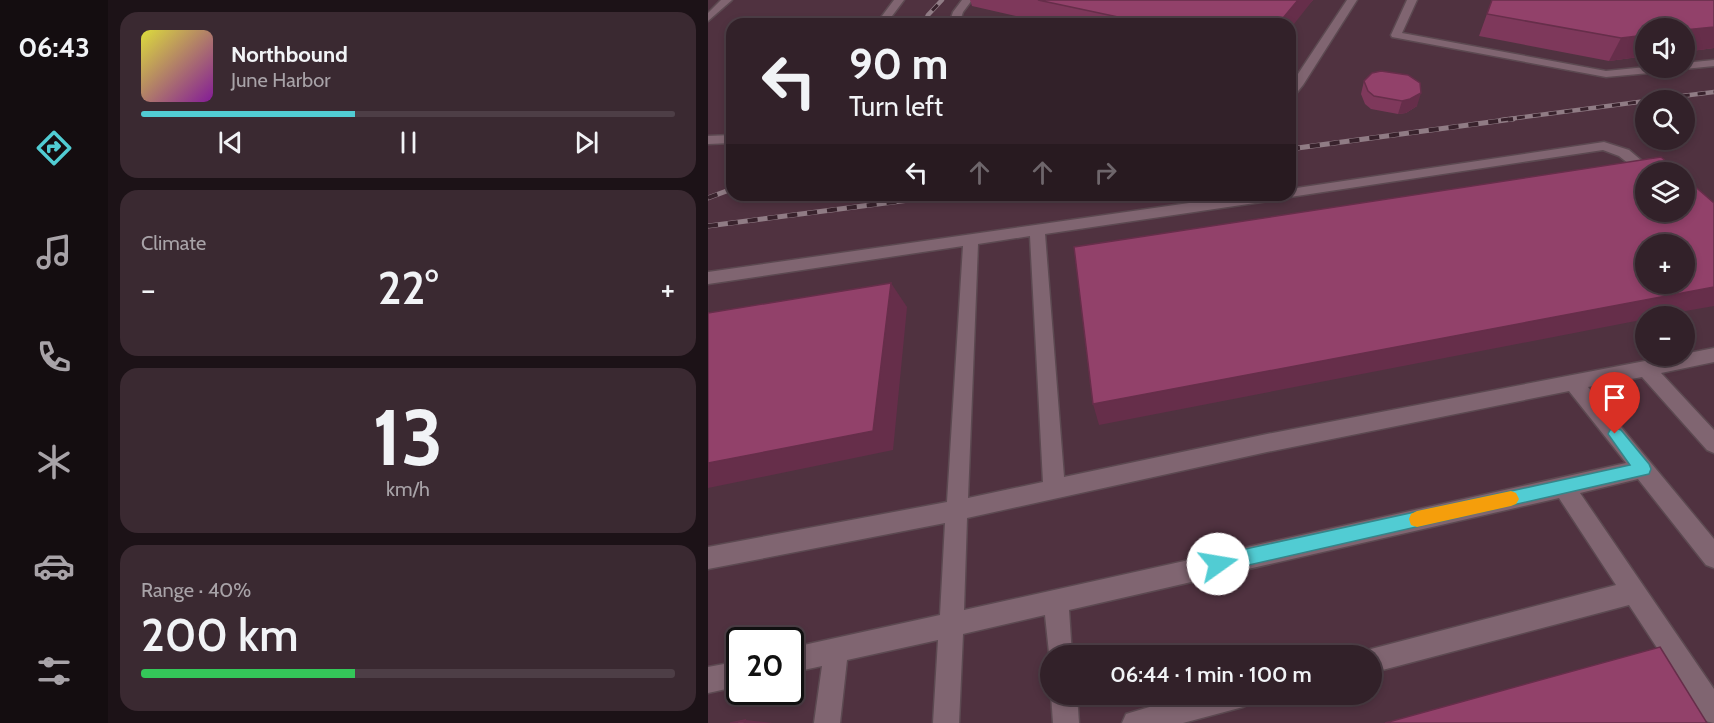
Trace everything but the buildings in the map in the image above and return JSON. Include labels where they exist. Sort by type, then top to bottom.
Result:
[{"type":"lane","points":[[708,18],[727,0]]},
{"type":"lane","points":[[885,18],[898,0]]},
{"type":"lane","points":[[956,18],[968,0]]},
{"type":"lane","points":[[1296,86],[1352,0]]},
{"type":"lane","points":[[1412,0],[1396,35],[1606,74],[1635,71]]},
{"type":"lane","points":[[1695,65],[1714,63]]},
{"type":"lane","points":[[708,140],[726,139]]},
{"type":"lane","points":[[1296,192],[1604,146],[1624,153],[1635,162]]},
{"type":"lane","points":[[708,278],[1235,201]]},
{"type":"lane","points":[[1037,230],[1054,489]]},
{"type":"lane","points":[[946,723],[971,240]]},
{"type":"lane","points":[[708,558],[958,510],[1276,441],[1714,355]]},
{"type":"lane","points":[[1645,368],[1714,444]]},
{"type":"lane","points":[[1573,382],[1714,557]]},
{"type":"lane","points":[[804,658],[1643,469]]},
{"type":"lane","points":[[1564,487],[1714,712]]},
{"type":"lane","points":[[1382,658],[1634,592]]},
{"type":"lane","points":[[1056,600],[1059,645]]},
{"type":"lane","points":[[827,723],[836,650]]},
{"type":"lane","points":[[708,680],[726,676]]},
{"type":"lane","points":[[1065,705],[1066,723]]},
{"type":"lane","points":[[1135,723],[1202,705]]},
{"type":"shaded area","points":[[708,0],[1714,0],[1714,723],[708,723]]},
{"type":"railway","points":[[927,18],[942,0]]},
{"type":"railway","points":[[1695,94],[1714,92]]},
{"type":"railway","points":[[1501,120],[1635,102]]},
{"type":"railway","points":[[1296,148],[1513,119]]},
{"type":"railway","points":[[708,198],[726,191]]},
{"type":"railway","points":[[708,226],[902,201]]},
{"type":"slow traffic","points":[[1417,519],[1511,499]]},
{"type":"route","points":[[1218,564],[1643,469],[1615,434]]}]
